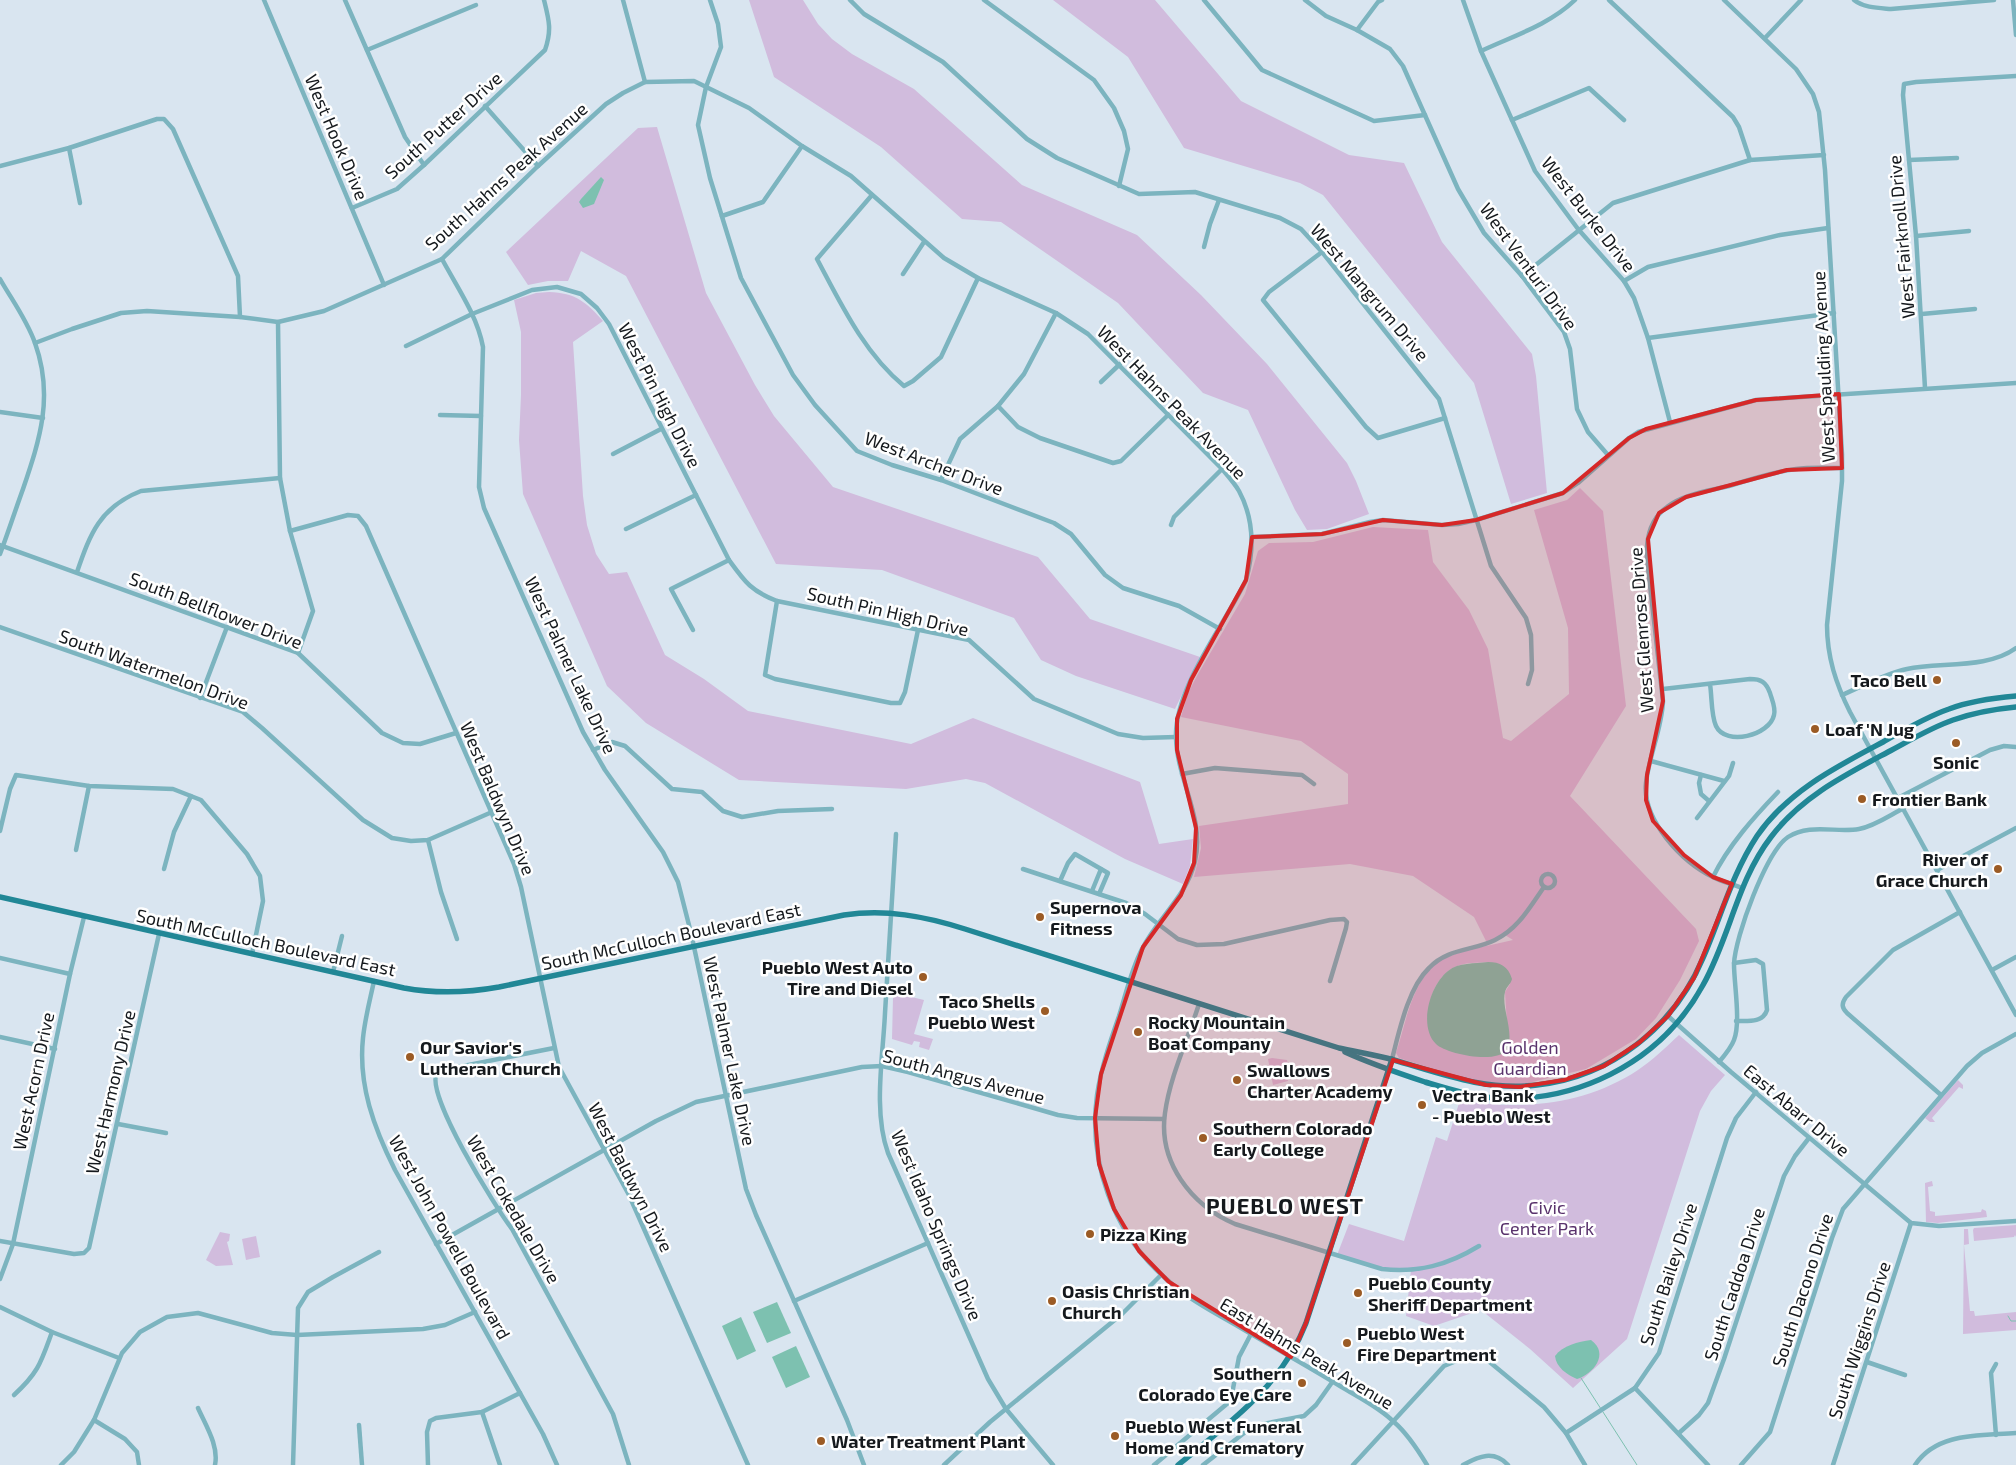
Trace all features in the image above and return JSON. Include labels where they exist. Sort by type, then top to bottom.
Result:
[{"type":"main road","name":"South McCulloch Boulevard East","points":[[0,897],[374,981],[427,992],[454,993],[486,990],[844,916],[891,913],[938,920],[1339,1048],[1392,1059],[1453,1078],[1479,1084],[1510,1087],[1546,1084],[1582,1075],[1611,1062],[1648,1036],[1668,1016],[1685,993],[1697,972],[1744,858],[1758,835],[1785,804],[1816,779],[1948,709],[1983,700],[2016,696]]},
{"type":"main road","name":"South McCulloch Boulevard East","points":[[1339,1048],[1389,1070],[1477,1096],[1510,1098],[1548,1095],[1586,1086],[1617,1072],[1655,1045],[1677,1023],[1695,1000],[1708,977],[1742,888],[1754,864],[1768,841],[1793,812],[1823,788],[1946,722],[1980,712],[2016,707]]},
{"type":"main road","points":[[1178,1465],[1252,1404],[1278,1375],[1290,1357],[1306,1323],[1392,1059]]},
{"type":"street","name":"West Hook Drive","points":[[264,0],[384,285]]},
{"type":"street","points":[[345,0],[405,137],[424,165]]},
{"type":"street","name":"South Putter Drive","points":[[352,208],[397,189],[545,50],[549,39],[550,25],[544,0]]},
{"type":"street","points":[[623,0],[646,82]]},
{"type":"street","name":"West Archer Drive","points":[[710,0],[718,24],[721,47],[706,87],[698,125],[710,178],[741,278],[793,375],[815,406],[857,451],[892,465],[941,480],[1054,523],[1071,534],[1105,575],[1123,588],[1180,606],[1220,629]]},
{"type":"street","name":"West Mangrum Drive","points":[[850,0],[864,14],[943,62],[1027,139],[1057,158],[1139,194],[1195,192],[1280,218],[1301,229],[1322,252],[1439,399],[1491,566],[1526,618],[1531,635],[1532,661],[1532,670],[1528,684]]},
{"type":"street","points":[[984,0],[1094,80],[1114,108],[1124,131],[1128,149],[1119,186]]},
{"type":"street","points":[[1204,0],[1262,70],[1374,122],[1425,115]]},
{"type":"street","name":"West Venturi Drive","points":[[1306,0],[1326,16],[1357,30],[1390,49],[1403,66],[1458,189],[1475,219],[1484,233],[1522,276],[1564,332],[1570,349],[1577,409],[1588,432],[1608,455]]},
{"type":"street","points":[[1357,30],[1378,2],[1382,0]]},
{"type":"street","name":"West Burke Drive","points":[[1463,0],[1481,51],[1534,171],[1578,229],[1624,281],[1634,298],[1648,338],[1670,422]]},
{"type":"street","points":[[1481,51],[1541,24],[1564,10],[1574,0]]},
{"type":"street","points":[[1609,0],[1733,117],[1739,127],[1750,160]]},
{"type":"street","name":"West Spaulding Avenue","points":[[1724,0],[1796,69],[1813,94],[1821,121],[1842,468],[1827,635],[1832,666],[1842,695],[2016,1015]]},
{"type":"street","points":[[1765,38],[1801,0]]},
{"type":"street","points":[[1854,0],[1874,8],[1891,10],[1936,2],[1994,0]]},
{"type":"street","points":[[2013,0],[2016,35]]},
{"type":"street","points":[[367,50],[476,5]]},
{"type":"street","name":"West Fairknoll Drive","points":[[1926,388],[1916,236],[1903,94],[1904,84],[2016,76]]},
{"type":"street","name":"West Hahns Peak Avenue","points":[[646,82],[694,81],[748,108],[802,146],[850,176],[944,258],[978,278],[1056,313],[1088,334],[1120,364],[1222,469],[1239,492],[1249,516],[1252,537],[1250,567],[1246,580],[1184,695],[1177,719],[1176,737],[1182,774],[1194,815],[1197,838],[1196,854],[1190,877],[1183,891],[1143,947],[1130,981],[1101,1074],[1095,1118],[1099,1164],[1114,1209],[1132,1242],[1161,1275]]},
{"type":"street","name":"South Hahns Peak Avenue","points":[[35,343],[121,313],[147,311],[240,317],[278,322],[324,311],[442,259],[538,166],[606,104],[646,82]]},
{"type":"street","points":[[1512,120],[1589,88],[1624,120]]},
{"type":"street","points":[[485,106],[538,166]]},
{"type":"street","points":[[0,166],[69,148],[164,118],[173,129],[238,276],[240,317]]},
{"type":"street","points":[[722,216],[762,202],[802,146]]},
{"type":"street","points":[[69,148],[80,203]]},
{"type":"street","points":[[1522,276],[1578,229],[1613,203],[1750,160],[1824,155]]},
{"type":"street","points":[[1909,160],[1956,158]]},
{"type":"street","points":[[872,195],[817,259],[859,335],[893,378],[904,386],[942,357],[978,278]]},
{"type":"street","points":[[1204,247],[1219,200]]},
{"type":"street","points":[[1624,281],[1648,267],[1780,234],[1828,228]]},
{"type":"street","points":[[1916,236],[1969,231]]},
{"type":"street","points":[[902,274],[924,242]]},
{"type":"street","points":[[1322,252],[1269,292],[1263,300],[1366,427],[1378,438],[1445,418]]},
{"type":"street","name":"West Palmer Lake Drive","points":[[442,259],[481,334],[483,347],[479,487],[484,508],[593,750],[671,866],[682,897],[694,946],[746,1188],[847,1420],[864,1465]]},
{"type":"street","points":[[0,279],[35,343],[43,384],[43,418],[38,444],[0,554]]},
{"type":"street","name":"West Pin High Drive","points":[[406,346],[472,314],[532,290],[557,287],[581,294],[597,308],[609,324],[729,560],[746,583],[759,594],[777,601]]},
{"type":"street","points":[[1922,314],[1975,309]]},
{"type":"street","points":[[941,480],[960,439],[998,406],[1024,374],[1056,313]]},
{"type":"street","points":[[1648,338],[1834,314]]},
{"type":"street","points":[[278,322],[280,478],[290,531],[312,611],[298,653]]},
{"type":"street","points":[[1101,382],[1120,364]]},
{"type":"street","points":[[1252,537],[1322,534],[1383,520],[1442,525],[1476,520],[1563,493],[1578,483],[1608,455],[1638,432],[1756,400],[2016,383]]},
{"type":"street","points":[[998,406],[1018,426],[1040,438],[1113,463],[1121,461],[1168,415]]},
{"type":"street","points":[[0,412],[43,418]]},
{"type":"street","points":[[440,415],[481,416]]},
{"type":"street","points":[[613,454],[662,429]]},
{"type":"street","name":"West Glenrose Drive","points":[[1742,888],[1713,877],[1684,855],[1653,821],[1648,811],[1645,792],[1661,723],[1663,690],[1646,548],[1650,530],[1667,506],[1686,497],[1787,470],[1842,468]]},
{"type":"street","points":[[1171,525],[1174,517],[1222,469]]},
{"type":"street","points":[[77,572],[89,538],[106,513],[123,498],[141,492],[280,478]]},
{"type":"street","points":[[626,528],[696,495]]},
{"type":"street","name":"West Baldwyn Drive","points":[[290,531],[348,515],[358,516],[366,526],[492,812],[519,878],[554,1048],[562,1073],[606,1150],[643,1225],[748,1465]]},
{"type":"street","name":"South Bellflower Drive","points":[[2,545],[298,653],[382,733],[403,743],[420,744],[456,733]]},
{"type":"street","points":[[693,630],[671,589],[729,560]]},
{"type":"street","points":[[777,601],[765,675],[775,679],[891,704],[900,702],[905,692],[918,630]]},
{"type":"street","name":"South Pin High Drive","points":[[777,601],[969,640],[1034,699],[1118,734],[1143,738],[1176,737]]},
{"type":"street","name":"South Watermelon Drive","points":[[0,627],[243,712],[372,827],[387,835],[401,840],[428,840],[492,812]]},
{"type":"street","points":[[200,698],[226,627]]},
{"type":"street","points":[[1842,695],[1897,671],[1988,660],[2004,655],[2016,648]]},
{"type":"street","points":[[1663,690],[1710,684],[1750,679],[1762,680],[1765,683],[1774,709],[1770,723],[1748,737],[1735,737],[1720,732],[1717,728],[1710,684]]},
{"type":"street","points":[[593,750],[612,742],[625,746],[672,789],[702,792],[723,810],[742,818],[778,811],[832,809]]},
{"type":"street","points":[[1898,798],[1990,750],[2004,746],[2016,747]]},
{"type":"street","points":[[1651,761],[1724,781]]},
{"type":"street","points":[[1697,818],[1729,776],[1733,763]]},
{"type":"street","points":[[1182,774],[1215,768],[1302,775],[1314,784]]},
{"type":"street","points":[[0,831],[10,788],[16,775],[89,786],[173,789],[202,800],[247,854],[260,876],[263,901],[252,954]]},
{"type":"street","points":[[1701,775],[1699,783],[1701,794],[1709,801]]},
{"type":"street","points":[[76,850],[89,786]]},
{"type":"street","points":[[1713,877],[1722,861],[1749,824],[1778,792]]},
{"type":"street","points":[[164,869],[174,832],[191,796]]},
{"type":"street","points":[[1719,1062],[1734,1039],[1736,1021],[1734,963],[1739,940],[1752,898],[1776,849],[1789,836],[1820,829],[1850,830],[1863,828],[1904,808]]},
{"type":"street","points":[[1937,870],[2016,828]]},
{"type":"street","name":"West Idaho Springs Drive","points":[[896,834],[882,1066],[881,1106],[883,1138],[988,1379],[1006,1409],[1053,1465]]},
{"type":"street","points":[[428,840],[441,892],[458,939]]},
{"type":"street","points":[[1060,881],[1068,863],[1075,854],[1108,873],[1099,894]]},
{"type":"street","points":[[1023,869],[1133,906],[1184,942],[1197,946],[1211,946],[1330,920],[1344,919],[1347,922],[1346,928],[1330,981]]},
{"type":"street","points":[[1092,891],[1101,869]]},
{"type":"street","points":[[1392,1059],[1414,990],[1425,972],[1435,962],[1447,955],[1489,943],[1505,934],[1519,922],[1544,887]]},
{"type":"street","points":[[1941,1095],[1847,1014],[1842,1007],[1846,997],[1889,952],[1960,912]]},
{"type":"street","name":"West Acorn Drive","points":[[0,1279],[13,1244],[70,974],[84,917]]},
{"type":"street","name":"West Harmony Drive","points":[[13,1244],[74,1254],[84,1254],[89,1248],[159,934]]},
{"type":"street","points":[[333,972],[342,936]]},
{"type":"street","points":[[1992,970],[2016,957]]},
{"type":"street","points":[[0,958],[70,974]]},
{"type":"street","points":[[1734,963],[1756,960],[1763,964],[1766,1010],[1764,1017],[1760,1019],[1736,1021]]},
{"type":"street","name":"West John Powell Boulevard","points":[[374,981],[362,1046],[367,1099],[375,1129],[383,1148],[543,1434],[557,1465]]},
{"type":"street","points":[[1199,1004],[1176,1073],[1164,1119],[1167,1147],[1173,1165],[1189,1192],[1202,1205],[1235,1224],[1382,1269],[1411,1270],[1445,1264],[1479,1246]]},
{"type":"street","name":"East Abarr Drive","points":[[1668,1016],[1719,1062],[1911,1223]]},
{"type":"street","name":"South Dacono Drive","points":[[1741,1465],[1770,1432],[1843,1209],[1975,1058],[2016,1034]]},
{"type":"street","points":[[0,1037],[55,1049]]},
{"type":"street","name":"West Cokedale Drive","points":[[554,1048],[449,1068],[439,1072],[434,1078],[439,1099],[450,1124],[498,1210],[512,1229],[613,1414],[629,1465]]},
{"type":"street","name":"South Angus Avenue","points":[[436,1244],[696,1102],[862,1067],[882,1066],[1052,1114],[1077,1118],[1164,1119]]},
{"type":"street","name":"South Bailey Drive","points":[[1566,1432],[1635,1388],[1659,1353],[1731,1127],[1756,1092]]},
{"type":"street","points":[[118,1124],[166,1132]]},
{"type":"street","name":"South Caddoa Drive","points":[[1679,1434],[1699,1416],[1708,1403],[1784,1176],[1795,1156],[1809,1138]]},
{"type":"street","points":[[1911,1223],[1938,1226],[2016,1221]]},
{"type":"street","name":"South Wiggins Drive","points":[[1833,1465],[1911,1223]]},
{"type":"street","points":[[0,1241],[13,1244]]},
{"type":"street","points":[[794,1301],[928,1243]]},
{"type":"street","points":[[293,1465],[298,1308],[308,1292],[379,1252]]},
{"type":"street","points":[[944,1465],[1006,1409],[1117,1318],[1161,1275]]},
{"type":"street","name":"East Hahns Peak Avenue","points":[[1161,1275],[1192,1299],[1333,1381],[1394,1421],[1408,1437],[1427,1465]]},
{"type":"street","points":[[0,1307],[52,1332],[119,1358]]},
{"type":"street","points":[[64,1464],[74,1452],[94,1420],[119,1358],[140,1332],[167,1317],[198,1313],[272,1333],[297,1335],[423,1330],[445,1325],[474,1312]]},
{"type":"street","points":[[14,1395],[31,1380],[40,1366],[52,1332]]},
{"type":"street","points":[[1154,1465],[1228,1403],[1232,1394],[1239,1357],[1251,1334]]},
{"type":"street","points":[[1353,1465],[1444,1366],[1466,1357],[1486,1359],[1544,1407],[1566,1432],[1585,1465]]},
{"type":"street","points":[[1867,1362],[1906,1375]]},
{"type":"street","points":[[1996,1364],[1991,1373],[1996,1435]]},
{"type":"street","points":[[1204,1465],[1254,1426],[1308,1414],[1333,1381]]},
{"type":"street","points":[[1635,1388],[1708,1465]]},
{"type":"street","points":[[428,1465],[427,1432],[430,1422],[436,1418],[482,1412],[520,1393]]},
{"type":"street","points":[[198,1408],[212,1440],[216,1458],[214,1465]]},
{"type":"street","points":[[482,1412],[500,1465]]},
{"type":"street","points":[[94,1420],[125,1439],[137,1452],[139,1465]]},
{"type":"street","points":[[359,1425],[362,1465]]},
{"type":"street","points":[[1915,1465],[1920,1457],[1948,1439],[2016,1433]]},
{"type":"street","points":[[1463,1465],[1478,1457],[1495,1456],[1508,1465]]},
{"type":"highlighted area","points":[[1839,394],[1842,468],[1787,470],[1686,497],[1659,513],[1648,539],[1663,701],[1647,775],[1646,800],[1653,821],[1684,855],[1713,877],[1732,884],[1694,978],[1668,1016],[1640,1042],[1604,1066],[1564,1080],[1519,1087],[1486,1085],[1393,1060],[1306,1323],[1291,1357],[1169,1282],[1139,1251],[1114,1209],[1099,1164],[1095,1118],[1101,1074],[1143,947],[1181,895],[1194,863],[1196,828],[1177,750],[1177,719],[1191,680],[1246,580],[1252,537],[1322,534],[1383,520],[1442,525],[1476,520],[1563,493],[1629,438],[1646,429],[1756,400]]},
{"type":"green space","points":[[749,0],[803,0],[818,24],[832,39],[852,54],[914,89],[1022,185],[1137,235],[1201,295],[1267,364],[1347,463],[1369,514],[1327,529],[1307,530],[1295,510],[1248,410],[1203,393],[1118,303],[1001,222],[962,219],[881,147],[774,77]]},
{"type":"green space","points":[[1053,0],[1155,0],[1241,101],[1349,155],[1404,163],[1442,242],[1532,354],[1536,376],[1547,493],[1511,504],[1474,383],[1323,195],[1300,183],[1184,148],[1128,57]]},
{"type":"green space","points":[[657,127],[706,293],[755,385],[774,416],[833,487],[1038,557],[1090,619],[1200,657],[1175,709],[1076,676],[1041,660],[1014,618],[882,570],[776,564],[626,276],[581,251],[568,281],[548,281],[528,285],[506,252],[638,128]]},
{"type":"green space","points":[[536,293],[566,294],[580,300],[603,321],[573,342],[583,496],[587,525],[596,554],[609,574],[627,572],[665,655],[704,679],[748,711],[911,744],[973,718],[1140,782],[1159,844],[1193,839],[1190,866],[1183,884],[1125,859],[985,783],[966,779],[906,789],[739,780],[646,723],[607,686],[523,494],[519,440],[521,332],[514,300]]},
{"type":"green space","name":"Golden Guardian","points":[[1580,488],[1603,511],[1626,706],[1570,796],[1696,929],[1699,941],[1680,980],[1656,1018],[1636,1039],[1586,1069],[1524,1084],[1491,1084],[1461,1078],[1399,1058],[1396,1053],[1413,997],[1428,972],[1450,956],[1513,940],[1505,935],[1494,941],[1486,941],[1474,917],[1413,876],[1350,864],[1194,877],[1201,848],[1199,826],[1348,804],[1348,774],[1301,741],[1181,717],[1188,693],[1245,594],[1258,551],[1269,543],[1313,542],[1373,527],[1428,530],[1433,562],[1469,610],[1488,649],[1503,738],[1511,741],[1569,694],[1568,628],[1534,510],[1567,500]],"holes":[[[1488,962],[1510,984],[1505,992],[1508,1040],[1428,1022],[1428,1013],[1436,986],[1447,972],[1455,967],[1467,963]]]},
{"type":"green space","points":[[899,994],[924,1000],[914,1034],[933,1039],[929,1050],[919,1047],[920,1042],[914,1041],[912,1045],[892,1039],[893,998]]},
{"type":"green space","name":"Civic Center Park","points":[[1679,1035],[1725,1075],[1711,1091],[1700,1111],[1627,1339],[1573,1388],[1530,1349],[1481,1310],[1434,1326],[1406,1316],[1411,1270],[1382,1269],[1337,1255],[1349,1224],[1404,1241],[1436,1137],[1447,1141],[1460,1100],[1506,1105],[1529,1105],[1574,1098],[1618,1082],[1638,1070]]},
{"type":"green space","points":[[1268,1059],[1287,1060],[1289,1069],[1288,1081],[1273,1085]]},
{"type":"green space","points":[[1958,1080],[1963,1085],[1963,1089],[1959,1087],[1932,1118],[1935,1122],[1930,1122],[1925,1118]]},
{"type":"green space","points":[[1932,1181],[1933,1186],[1928,1187],[1930,1211],[1935,1212],[1935,1216],[1981,1212],[1982,1209],[1986,1211],[1987,1217],[1938,1223],[1926,1222],[1925,1183]]},
{"type":"green space","points":[[2016,1225],[2016,1237],[2015,1235],[2014,1237],[1974,1241],[1974,1228]]},
{"type":"green space","points":[[1964,1229],[1968,1229],[1969,1244],[1964,1245],[1970,1311],[1974,1311],[1975,1316],[2016,1312],[2016,1330],[1963,1334]]},
{"type":"green space","points":[[220,1232],[230,1234],[229,1241],[227,1242],[233,1265],[216,1266],[206,1260]]},
{"type":"green space","points":[[256,1236],[260,1257],[246,1260],[242,1239]]},
{"type":"shaded area","points":[[601,177],[604,180],[594,204],[583,208],[579,202]]},
{"type":"shaded area","points":[[1488,962],[1503,966],[1512,979],[1504,998],[1510,1036],[1507,1049],[1502,1054],[1483,1057],[1460,1054],[1442,1048],[1436,1044],[1431,1036],[1427,1017],[1428,1006],[1436,986],[1452,968]]},
{"type":"shaded area","points":[[777,1302],[791,1333],[767,1343],[753,1312]]},
{"type":"shaded area","points":[[741,1317],[756,1351],[737,1360],[722,1326]]},
{"type":"shaded area","points":[[1591,1340],[1597,1345],[1599,1357],[1589,1373],[1577,1379],[1569,1375],[1557,1364],[1555,1356],[1558,1352],[1576,1343]]},
{"type":"shaded area","points":[[796,1346],[810,1377],[786,1388],[772,1357]]},
{"type":"waterway","points":[[2008,1316],[2011,1321],[2016,1321]]},
{"type":"waterway","points":[[1581,1378],[1601,1409]]},
{"type":"waterway","points":[[1603,1412],[1637,1465]]},
{"type":"place","name":"Taco Bell","points":[[1937,680]]},
{"type":"place","name":"Loaf 'N Jug","points":[[1815,729]]},
{"type":"place","name":"Sonic","points":[[1956,743]]},
{"type":"place","name":"Frontier Bank","points":[[1862,799]]},
{"type":"place","name":"River of Grace Church","points":[[1998,869]]},
{"type":"place","name":"Supernova Fitness","points":[[1040,917]]},
{"type":"place","name":"Pueblo West Auto Tire and Diesel","points":[[923,977]]},
{"type":"place","name":"Taco Shells Pueblo West","points":[[1045,1011]]},
{"type":"place","name":"Rocky Mountain Boat Company","points":[[1138,1032]]},
{"type":"place","name":"Our Savior's Lutheran Church","points":[[410,1057]]},
{"type":"place","name":"Swallows Charter Academy","points":[[1237,1080]]},
{"type":"place","name":"Vectra Bank - Pueblo West","points":[[1422,1105]]},
{"type":"place","name":"Southern Colorado Early College","points":[[1203,1138]]},
{"type":"place","name":"Pizza King","points":[[1090,1234]]},
{"type":"place","name":"Pueblo County Sheriff Department","points":[[1358,1293]]},
{"type":"place","name":"Oasis Christian Church","points":[[1052,1301]]},
{"type":"place","name":"Pueblo West Fire Department","points":[[1347,1343]]},
{"type":"place","name":"Southern Colorado Eye Care","points":[[1302,1383]]},
{"type":"place","name":"Pueblo West Funeral Home and Crematory","points":[[1115,1436]]},
{"type":"place","name":"Water Treatment Plant","points":[[821,1441]]},
{"type":"district","name":"PUEBLO WEST","points":[[1285,1205]]}]
